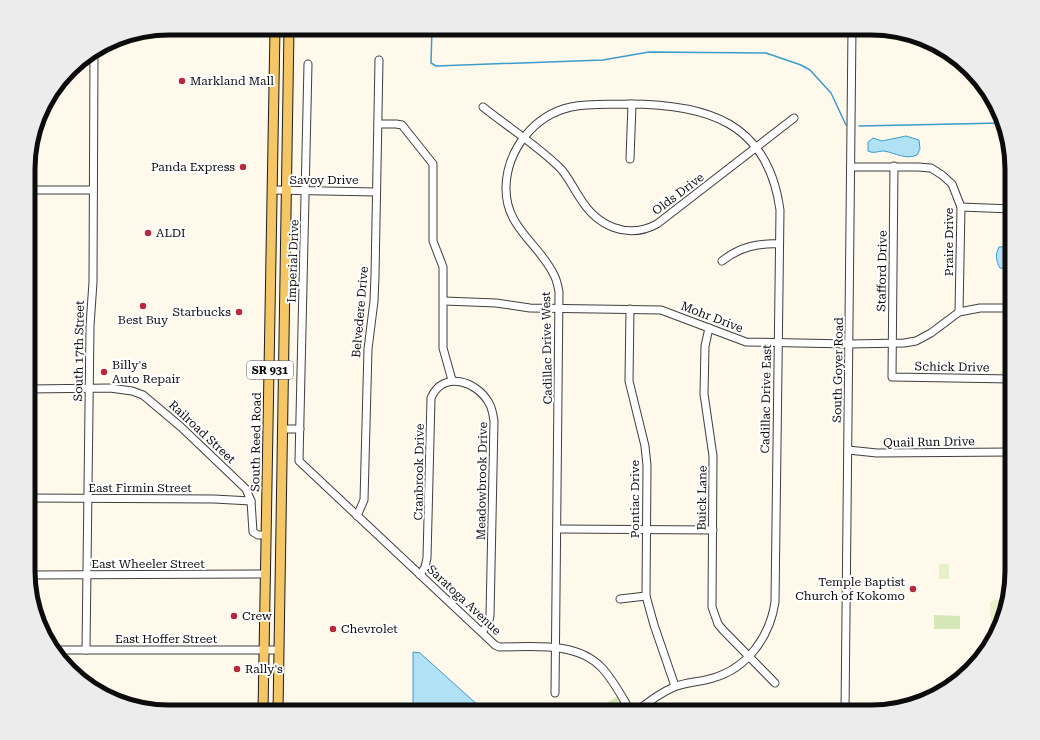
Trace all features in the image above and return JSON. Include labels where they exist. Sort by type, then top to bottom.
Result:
[{"type":"main road","name":"South Reed Road","points":[[264,705],[275,35]]},
{"type":"main road","name":"SR 931","points":[[278,705],[290,35]]},
{"type":"street","name":"South Goyer Road","points":[[845,705],[852,35]]},
{"type":"street","name":"South 17th Street","points":[[86,650],[90,306],[93,282],[94,59]]},
{"type":"street","name":"Belvedere Drive","points":[[357,516],[364,500],[368,349],[375,282],[378,60]]},
{"type":"street","name":"Imperial Drive","points":[[299,458],[308,64]]},
{"type":"street","points":[[630,159],[632,104]]},
{"type":"street","name":"Cadillac Drive West","points":[[554,693],[559,292],[554,275],[518,229],[511,216],[507,201],[506,188],[508,168],[513,154],[522,138],[537,124],[563,109],[588,105],[632,104]]},
{"type":"street","name":"Cadillac Drive East","points":[[632,104],[689,108],[708,113],[726,122],[742,134],[756,148],[771,175],[778,194],[780,210],[775,602],[769,626],[761,642],[749,657],[730,670],[714,678],[675,686],[657,696],[645,705]]},
{"type":"street","name":"Olds Drive","points":[[483,107],[560,168],[593,216],[603,224],[623,231],[643,229],[657,224],[794,118]]},
{"type":"street","points":[[378,124],[396,124],[402,126],[432,161],[434,172],[433,241],[443,267],[443,348],[451,371],[452,380]]},
{"type":"street","name":"Praire Drive","points":[[851,167],[894,166],[931,168],[952,184],[962,207],[959,312]]},
{"type":"street","name":"Stafford Drive","points":[[892,377],[894,166]]},
{"type":"street","points":[[35,190],[93,190]]},
{"type":"street","name":"Savoy Drive","points":[[273,190],[376,192]]},
{"type":"street","points":[[962,207],[1005,209]]},
{"type":"street","points":[[722,261],[733,252],[747,246],[779,244]]},
{"type":"street","name":"Mohr Drive","points":[[444,301],[496,302],[530,308],[661,310],[746,342],[849,344],[892,344],[916,341],[931,333],[959,312],[980,308],[1005,308]]},
{"type":"street","name":"Pontiac Drive","points":[[630,309],[629,381],[645,446],[646,596],[654,625],[675,686]]},
{"type":"street","name":"Buick Lane","points":[[709,328],[705,346],[704,394],[713,456],[712,595],[714,614],[723,630],[775,683]]},
{"type":"street","name":"Schick Drive","points":[[892,377],[1005,379]]},
{"type":"street","name":"Cranbrook Drive","points":[[420,574],[425,567],[428,558],[431,398],[438,387],[452,380]]},
{"type":"street","name":"Meadowbrook Drive","points":[[452,380],[462,382],[478,390],[493,410],[490,616],[488,624],[482,632]]},
{"type":"street","points":[[35,389],[89,389]]},
{"type":"street","name":"Railroad Street","points":[[89,389],[128,390],[148,399],[181,427],[246,489],[251,501]]},
{"type":"street","points":[[283,429],[300,429]]},
{"type":"street","name":"Quail Run Drive","points":[[848,450],[877,453],[1005,452]]},
{"type":"street","name":"Saratoga Avenue","points":[[299,458],[303,466],[499,646],[555,648],[583,654],[602,667],[626,705]]},
{"type":"street","name":"East Firmin Street","points":[[35,498],[214,499],[251,501]]},
{"type":"street","points":[[251,501],[253,532],[258,535],[266,535]]},
{"type":"street","points":[[557,529],[713,530]]},
{"type":"street","name":"East Wheeler Street","points":[[35,575],[266,574]]},
{"type":"street","points":[[620,599],[646,596]]},
{"type":"street","name":"East Hoffer Street","points":[[62,650],[278,650]]},
{"type":"green space","points":[[939,564],[949,564],[949,579],[939,579]]},
{"type":"green space","points":[[994,600],[1001,600],[995,621],[991,621],[990,603]]},
{"type":"green space","points":[[934,615],[960,616],[960,629],[934,629]]},
{"type":"green space","points":[[620,695],[626,705],[603,705]]},
{"type":"water","points":[[906,136],[919,140],[920,149],[917,155],[909,157],[884,151],[868,151],[868,142],[873,138],[882,141]]},
{"type":"water","points":[[999,247],[1005,247],[1005,269],[1000,268],[996,258]]},
{"type":"water","points":[[413,652],[420,653],[478,705],[414,705]]},
{"type":"waterway","points":[[432,35],[431,63],[436,66],[603,60],[649,52],[766,53],[801,65],[810,70],[831,93],[846,125]]},
{"type":"waterway","points":[[859,126],[997,123]]},
{"type":"place","name":"Markland Mall","points":[[182,81]]},
{"type":"place","name":"Panda Express","points":[[243,167]]},
{"type":"place","name":"ALDI","points":[[148,233]]},
{"type":"place","name":"Best Buy","points":[[143,306]]},
{"type":"place","name":"Starbucks","points":[[239,312]]},
{"type":"place","name":"Billy's Auto Repair","points":[[104,372]]},
{"type":"place","name":"Temple Baptist Church of Kokomo","points":[[913,589]]},
{"type":"place","name":"Crew","points":[[234,616]]},
{"type":"place","name":"Chevrolet","points":[[333,629]]},
{"type":"place","name":"Rally's","points":[[237,669]]}]
